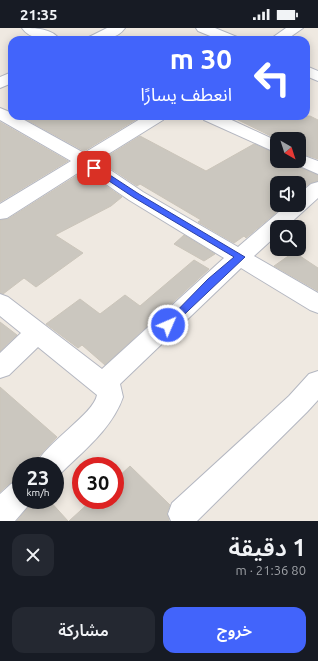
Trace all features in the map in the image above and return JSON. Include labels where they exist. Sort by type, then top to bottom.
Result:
[{"type":"street","points":[[29,28],[45,36]]},
{"type":"street","points":[[102,36],[118,28]]},
{"type":"street","points":[[202,28],[222,36]]},
{"type":"street","points":[[283,36],[296,28]]},
{"type":"street","points":[[12,120],[83,160],[136,196],[318,304]]},
{"type":"street","points":[[0,213],[83,160],[150,120]]},
{"type":"street","points":[[218,120],[270,145]]},
{"type":"street","points":[[306,162],[318,168]]},
{"type":"street","points":[[306,199],[318,188]]},
{"type":"street","points":[[103,384],[157,335],[211,282],[291,212]]},
{"type":"street","points":[[0,302],[109,389],[110,393],[108,404],[58,457]]},
{"type":"street","points":[[0,368],[38,333]]},
{"type":"street","points":[[183,514],[298,404],[318,382]]},
{"type":"street","points":[[0,515],[12,503]]},
{"type":"building","points":[[310,116],[318,120],[318,159],[306,155],[306,132],[270,132],[270,136],[238,120],[310,120]]},
{"type":"building","points":[[27,120],[135,120],[84,151]]},
{"type":"building","points":[[0,122],[68,161],[0,202]]},
{"type":"building","points":[[140,136],[206,171],[254,144],[270,151],[270,168],[301,168],[318,175],[318,181],[310,183],[306,186],[306,176],[270,176],[270,212],[277,212],[246,238],[244,236],[234,243],[198,222],[201,220],[140,184],[137,186],[100,161]]},
{"type":"building","points":[[84,171],[122,197],[111,206],[55,235],[83,253],[36,287],[24,278],[3,294],[0,293],[0,220],[8,219]]},
{"type":"building","points":[[184,235],[215,254],[204,261],[174,244]]},
{"type":"building","points":[[288,256],[300,256],[318,268],[318,291],[274,266]]},
{"type":"building","points":[[194,260],[209,269],[105,365],[82,345],[78,348],[46,324],[80,299],[100,314],[125,295],[140,306]]},
{"type":"building","points":[[0,322],[17,335],[0,351]]},
{"type":"building","points":[[0,387],[57,437],[38,457],[12,457],[12,482],[0,492]]},
{"type":"building","points":[[130,466],[170,505],[167,513],[169,521],[69,521],[82,509],[124,509],[124,472]]},
{"type":"building","points":[[27,509],[57,509],[68,521],[17,521]]},
{"type":"route","points":[[94,168],[136,196],[240,257],[211,282],[168,325]]}]
